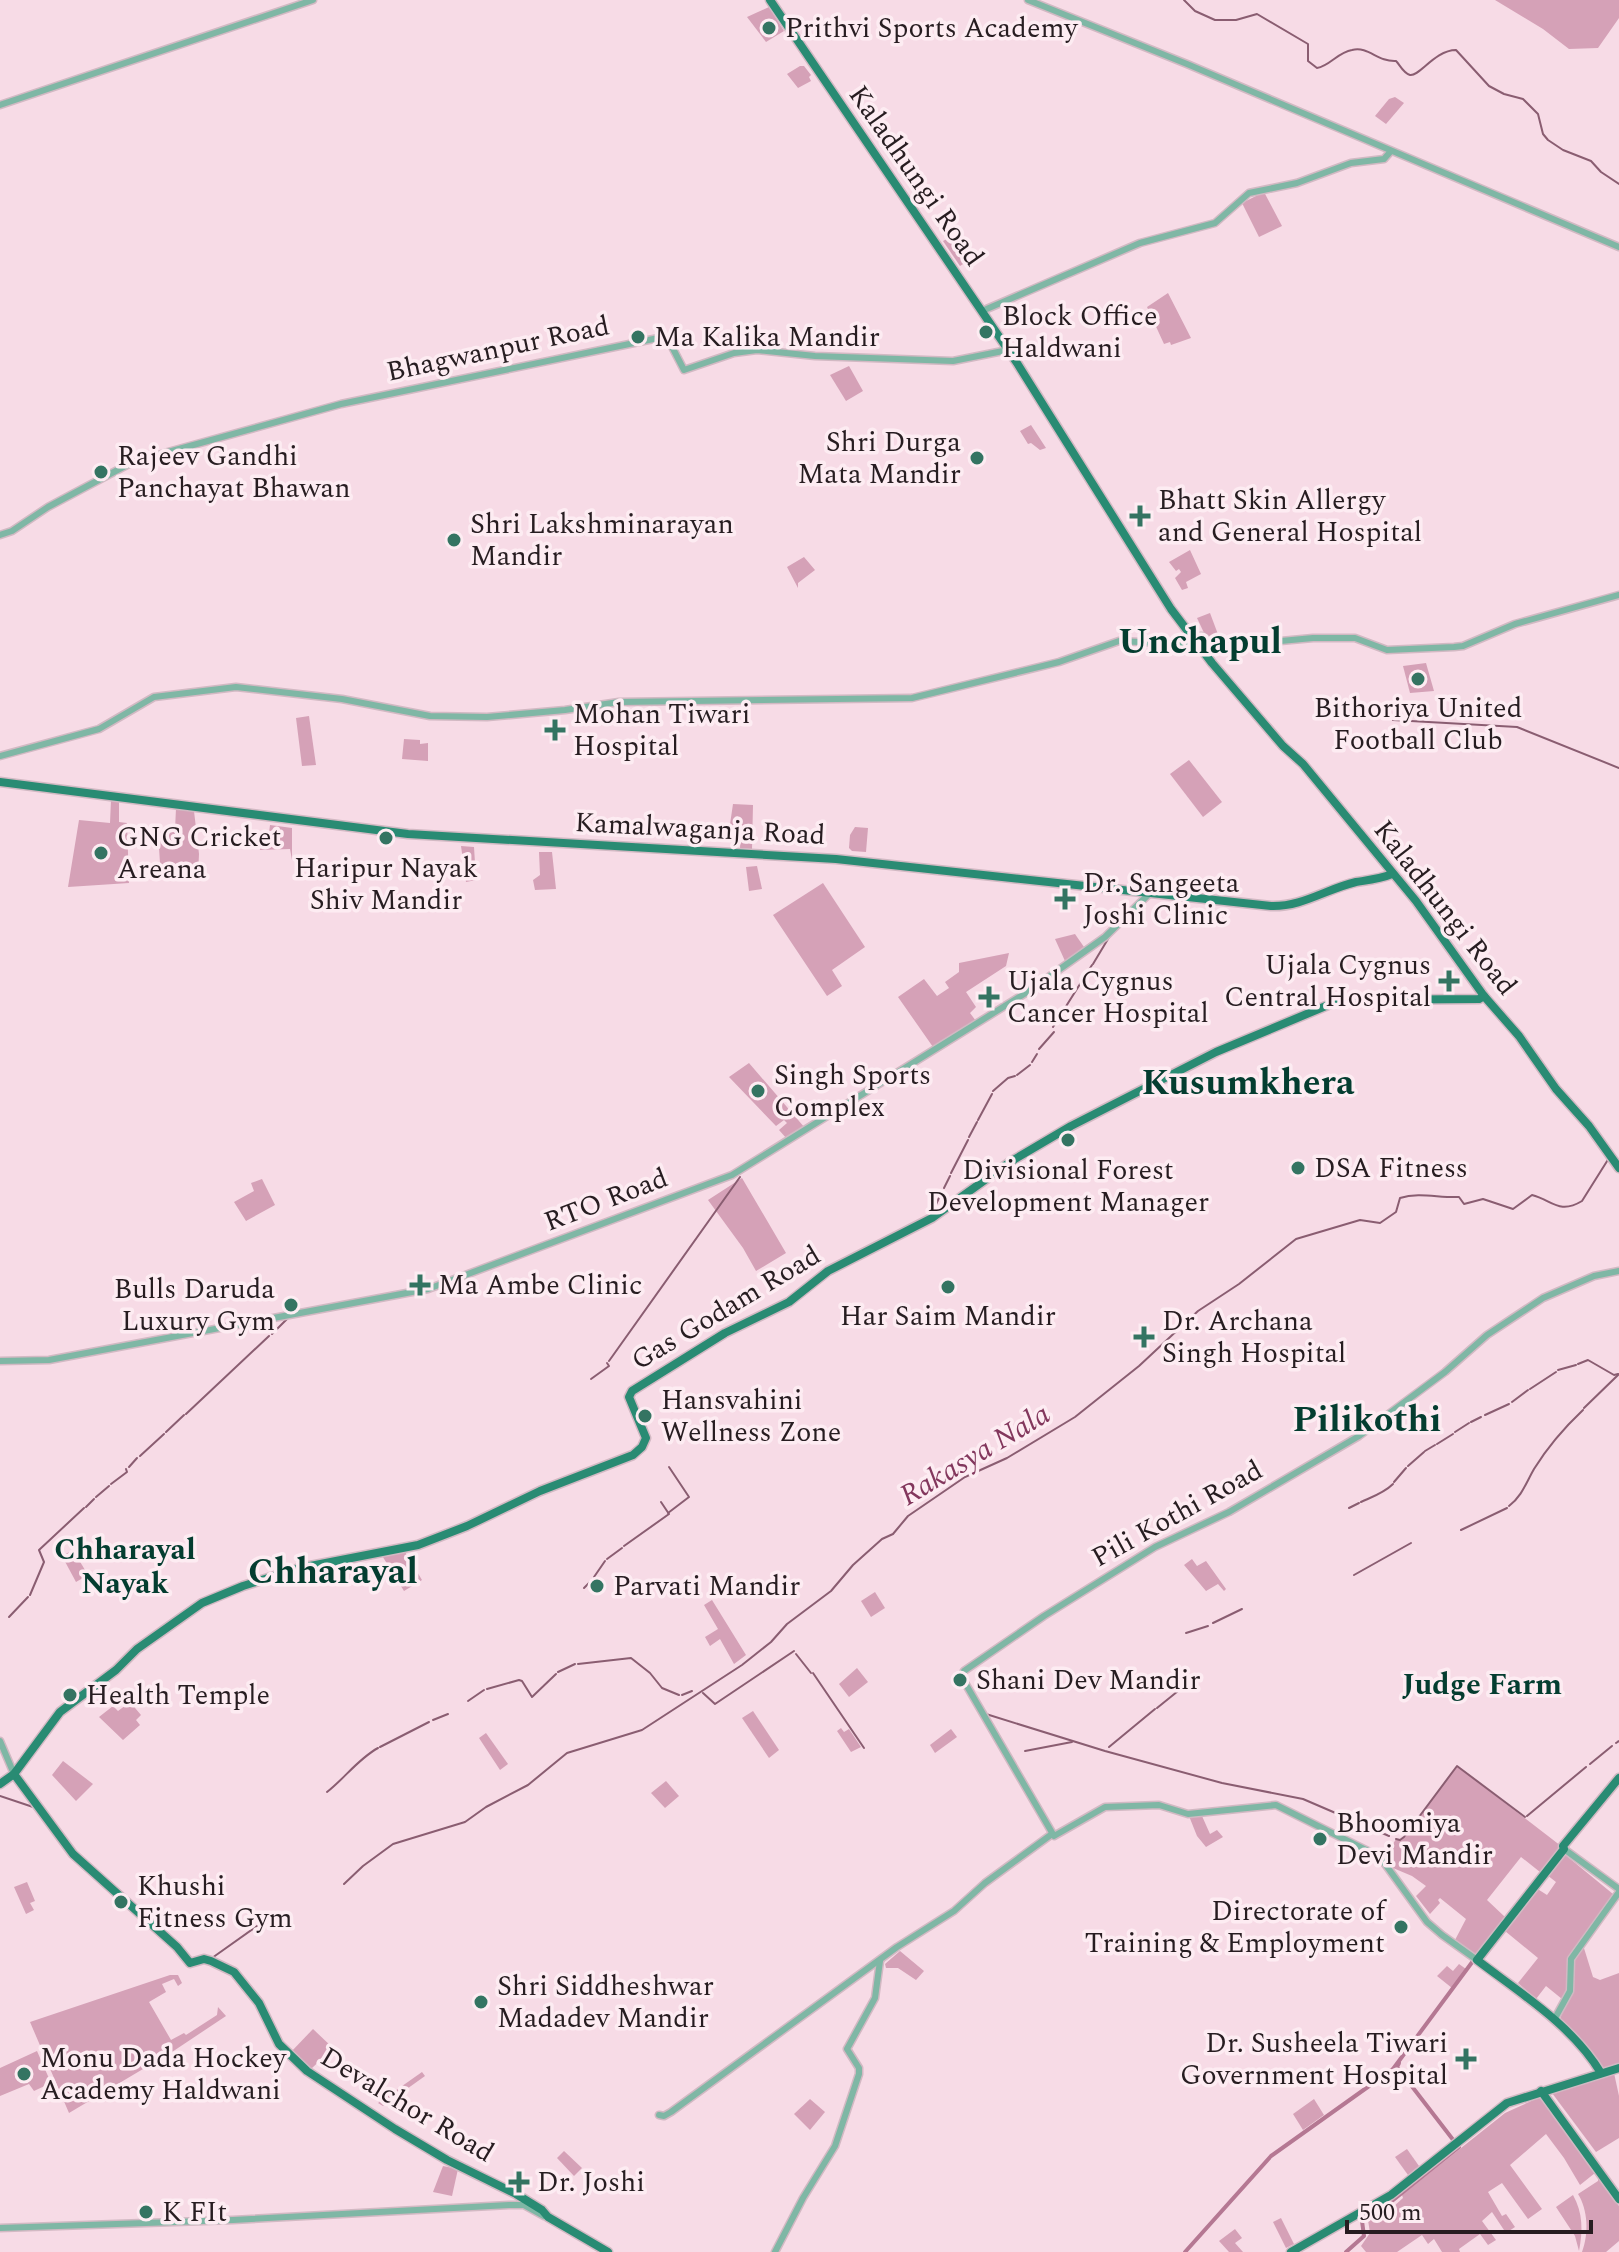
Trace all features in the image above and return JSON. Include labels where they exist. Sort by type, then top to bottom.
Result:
[{"type":"main road","name":"Kaladhungi Road","points":[[770,0],[1026,377],[1197,645],[1303,764],[1613,1163]]},
{"type":"main road","name":"Kamalwaganja Road","points":[[0,782],[408,834],[836,859],[1147,895],[1285,906],[1391,874]]},
{"type":"main road","name":"Gas Godam Road","points":[[0,1784],[14,1774],[60,1712],[116,1670],[137,1649],[202,1603],[300,1568],[420,1544],[481,1520],[540,1491],[633,1455],[646,1438],[629,1397],[632,1391],[725,1333],[789,1302],[828,1271],[932,1218],[1010,1162],[1071,1126],[1216,1052],[1333,1003],[1387,998],[1483,997]]},
{"type":"main road","name":"Devalchor Road","points":[[14,1774],[73,1854],[167,1938],[190,1963],[207,1960],[234,1972],[259,2003],[275,2039],[298,2064],[395,2129],[608,2252]]},
{"type":"main road","points":[[1597,2071],[1554,2020],[1477,1960],[1564,1849],[1563,1846],[1581,1822],[1619,1778]]},
{"type":"main road","points":[[1291,2252],[1391,2195],[1496,2110],[1515,2099],[1597,2071],[1619,2068]]},
{"type":"main road","points":[[1541,2091],[1619,2199]]},
{"type":"street","points":[[0,105],[313,0]]},
{"type":"street","points":[[1028,0],[1619,247]]},
{"type":"street","points":[[982,311],[1140,243],[1215,223],[1249,193],[1297,183],[1351,163],[1384,159],[1391,151]]},
{"type":"street","name":"Bhagwanpur Road","points":[[0,535],[127,465],[168,452],[341,404],[663,337],[668,339],[684,370],[748,351],[953,361],[1008,350]]},
{"type":"street","points":[[1191,636],[1202,636],[1217,647],[1313,638],[1355,638],[1387,650],[1454,647],[1515,624],[1619,595]]},
{"type":"street","points":[[0,756],[96,730],[154,697],[236,687],[342,699],[419,714],[454,717],[546,712],[619,702],[912,698],[1059,662],[1119,641],[1197,645]]},
{"type":"street","name":"RTO Road","points":[[0,1361],[49,1360],[428,1289],[732,1175],[1029,991],[1105,937],[1147,895]]},
{"type":"street","name":"Pili Kothi Road","points":[[1052,1834],[961,1676],[964,1671],[1004,1641],[1134,1560],[1177,1535],[1229,1512],[1359,1436],[1445,1372],[1487,1335],[1543,1298],[1594,1276],[1619,1271]]},
{"type":"street","points":[[0,1741],[14,1774]]},
{"type":"street","points":[[659,2115],[671,2112],[954,1911],[985,1883],[1052,1834],[1057,1835],[1105,1807],[1159,1805],[1188,1814],[1276,1805],[1380,1857],[1427,1922],[1477,1960]]},
{"type":"street","points":[[1554,2020],[1570,1991],[1571,1959],[1619,1891],[1564,1849]]},
{"type":"street","points":[[775,2252],[782,2234],[839,2138],[859,2074],[859,2068],[847,2049],[875,1998],[880,1961]]},
{"type":"street","points":[[0,2228],[222,2220],[525,2203]]},
{"type":"shaded area","points":[[1495,0],[1619,0],[1619,18],[1598,48],[1569,49]]},
{"type":"shaded area","name":"Prithvi Sports Academy","points":[[769,7],[784,31],[766,42],[747,17]]},
{"type":"shaded area","points":[[804,66],[811,75],[811,81],[798,88],[787,74]]},
{"type":"shaded area","points":[[1395,97],[1404,103],[1386,124],[1375,116],[1389,99]]},
{"type":"shaded area","points":[[1264,192],[1282,226],[1259,237],[1242,203]]},
{"type":"shaded area","points":[[960,232],[974,257],[960,266],[943,241]]},
{"type":"shaded area","points":[[1168,293],[1191,338],[1171,345],[1170,342],[1164,344],[1147,307]]},
{"type":"shaded area","points":[[849,366],[863,391],[846,401],[830,375]]},
{"type":"shaded area","points":[[1031,425],[1046,448],[1040,450],[1028,444],[1020,431]]},
{"type":"shaded area","points":[[1190,550],[1201,574],[1186,582],[1188,588],[1182,590],[1175,578],[1181,572],[1179,569],[1176,571],[1169,562]]},
{"type":"shaded area","points":[[804,557],[815,570],[798,583],[798,588],[787,567]]},
{"type":"shaded area","points":[[1210,613],[1222,645],[1215,645],[1205,635],[1197,618]]},
{"type":"shaded area","name":"Bithoriya United Football Club","points":[[1426,663],[1434,691],[1410,693],[1403,666]]},
{"type":"shaded area","points":[[309,716],[316,765],[302,766],[296,718]]},
{"type":"shaded area","points":[[404,739],[428,743],[428,761],[402,759]]},
{"type":"shaded area","points":[[1189,760],[1222,802],[1203,817],[1170,774]]},
{"type":"shaded area","name":"GNG Cricket Areana","points":[[111,800],[119,801],[119,822],[127,823],[129,883],[68,887],[79,820],[110,823]]},
{"type":"shaded area","points":[[733,804],[753,805],[752,849],[740,848],[741,832],[729,831]]},
{"type":"shaded area","points":[[176,808],[194,811],[198,875],[161,879],[158,832],[175,830]]},
{"type":"shaded area","points":[[270,825],[292,828],[292,860],[290,849],[260,850],[257,833],[269,833]]},
{"type":"shaded area","points":[[855,827],[868,828],[866,852],[849,848],[850,835]]},
{"type":"shaded area","points":[[461,846],[474,847],[476,880],[466,882]]},
{"type":"shaded area","points":[[539,852],[552,852],[556,889],[535,890],[533,880],[540,875]]},
{"type":"shaded area","points":[[757,866],[762,889],[749,891],[746,867]]},
{"type":"shaded area","points":[[823,883],[865,947],[832,970],[842,986],[827,996],[773,915]]},
{"type":"shaded area","points":[[1075,934],[1084,947],[1065,961],[1055,939]]},
{"type":"shaded area","points":[[1009,953],[1006,966],[966,992],[976,1007],[970,1013],[976,1021],[933,1047],[898,997],[924,979],[937,996],[949,988],[945,982],[959,972],[959,963]]},
{"type":"shaded area","name":"Singh Sports Complex","points":[[749,1063],[805,1128],[787,1139],[779,1130],[787,1123],[784,1120],[776,1126],[729,1077]]},
{"type":"shaded area","points":[[742,1178],[786,1253],[756,1271],[708,1200]]},
{"type":"shaded area","points":[[262,1179],[275,1205],[246,1221],[234,1202],[254,1191],[251,1183]]},
{"type":"shaded area","points":[[73,1550],[88,1575],[76,1582],[62,1556]]},
{"type":"shaded area","points":[[404,1550],[422,1580],[404,1591],[381,1554]]},
{"type":"shaded area","points":[[1192,1559],[1197,1566],[1206,1561],[1226,1589],[1224,1591],[1218,1584],[1206,1591],[1184,1565]]},
{"type":"shaded area","points":[[875,1592],[885,1608],[871,1617],[861,1601]]},
{"type":"shaded area","points":[[712,1600],[746,1655],[734,1664],[720,1639],[710,1646],[705,1637],[718,1629],[704,1605]]},
{"type":"shaded area","points":[[857,1668],[868,1682],[849,1697],[839,1684]]},
{"type":"shaded area","points":[[130,1702],[141,1715],[136,1720],[140,1725],[123,1740],[99,1717],[113,1706],[118,1711]]},
{"type":"shaded area","points":[[753,1711],[779,1750],[769,1758],[742,1718]]},
{"type":"shaded area","points":[[841,1728],[844,1732],[849,1729],[861,1747],[851,1752],[837,1731]]},
{"type":"shaded area","points":[[951,1729],[957,1737],[935,1753],[930,1745]]},
{"type":"shaded area","points":[[486,1733],[508,1764],[500,1770],[479,1738]]},
{"type":"shaded area","points":[[63,1761],[93,1784],[76,1801],[52,1775]]},
{"type":"shaded area","points":[[1457,1766],[1561,1846],[1540,1872],[1521,1857],[1487,1900],[1505,1917],[1476,1956],[1455,1940],[1466,1919],[1440,1898],[1440,1903],[1430,1914],[1416,1896],[1426,1886],[1393,1868],[1390,1849],[1396,1839],[1405,1837]]},
{"type":"shaded area","points":[[666,1781],[679,1796],[665,1808],[651,1793]]},
{"type":"shaded area","points":[[1189,1816],[1202,1816],[1210,1834],[1217,1830],[1223,1837],[1206,1847],[1197,1836]]},
{"type":"shaded area","points":[[1563,1853],[1613,1894],[1568,1957],[1567,1988],[1562,1999],[1546,1986],[1536,1999],[1518,1983],[1538,1958],[1505,1931],[1536,1888],[1547,1895],[1556,1882],[1547,1875]]},
{"type":"shaded area","points":[[27,1882],[35,1901],[30,1903],[34,1910],[26,1914],[14,1887]]},
{"type":"shaded area","points":[[1583,1945],[1593,1977],[1600,1980],[1619,1973],[1619,2065],[1605,2069],[1560,2021],[1573,1958]]},
{"type":"shaded area","points":[[900,1951],[924,1971],[916,1980],[898,1968],[886,1968],[885,1964]]},
{"type":"shaded area","points":[[1459,1964],[1466,1969],[1452,1988],[1437,1976],[1447,1966],[1453,1971]]},
{"type":"shaded area","points":[[170,1975],[178,1975],[182,1983],[178,1986],[174,1979],[162,1984],[166,1992],[149,2002],[171,2040],[184,2033],[186,2035],[217,2015],[218,2007],[226,2016],[69,2113],[30,2022]]},
{"type":"shaded area","points":[[313,2029],[333,2048],[310,2070],[290,2053]]},
{"type":"shaded area","name":"Monu Dada Hockey Academy Haldwani","points":[[37,2051],[51,2083],[34,2091],[29,2084],[0,2096],[0,2068]]},
{"type":"shaded area","points":[[422,2072],[425,2076],[383,2106],[378,2103]]},
{"type":"shaded area","points":[[1614,2073],[1619,2096],[1619,2138],[1596,2152],[1552,2093]]},
{"type":"shaded area","points":[[1540,2097],[1595,2173],[1580,2185],[1546,2134],[1510,2165],[1542,2209],[1528,2219],[1502,2183],[1488,2192],[1502,2216],[1506,2214],[1515,2227],[1506,2233],[1492,2212],[1482,2221],[1496,2240],[1488,2245],[1480,2234],[1459,2249],[1460,2252],[1442,2252],[1434,2239],[1428,2244],[1422,2235],[1397,2252],[1366,2252],[1361,2246],[1370,2233],[1368,2220],[1393,2207],[1403,2198],[1402,2195],[1505,2113]]},
{"type":"shaded area","points":[[810,2099],[825,2112],[810,2130],[794,2114]]},
{"type":"shaded area","points":[[1314,2099],[1324,2115],[1303,2130],[1293,2114]]},
{"type":"shaded area","points":[[1407,2149],[1419,2166],[1408,2175],[1395,2157]]},
{"type":"shaded area","points":[[564,2151],[582,2168],[574,2176],[557,2158]]},
{"type":"shaded area","points":[[443,2166],[458,2169],[452,2196],[433,2192]]},
{"type":"shaded area","points":[[1598,2178],[1619,2206],[1619,2241],[1606,2252],[1582,2252],[1586,2222],[1578,2194]]},
{"type":"shaded area","points":[[1573,2195],[1581,2222],[1579,2251],[1575,2236],[1556,2207]]},
{"type":"shaded area","points":[[1281,2218],[1294,2244],[1286,2248],[1273,2222]]},
{"type":"shaded area","points":[[1235,2229],[1242,2238],[1235,2243],[1243,2252],[1229,2252],[1219,2241]]},
{"type":"waterway","points":[[1184,0],[1195,11],[1215,20],[1236,20],[1257,14],[1308,44],[1308,61],[1317,68],[1347,51],[1358,49],[1396,61],[1410,75],[1441,54],[1456,50],[1489,86],[1523,99],[1538,114],[1543,134],[1548,140],[1563,150],[1591,161],[1619,184]]},
{"type":"waterway","points":[[1393,720],[1517,727],[1619,768]]},
{"type":"waterway","points":[[1093,964],[1111,934]]},
{"type":"waterway","points":[[1053,1027],[1092,965]]},
{"type":"waterway","points":[[1039,1049],[1054,1032]]},
{"type":"waterway","points":[[1032,1062],[1037,1054]]},
{"type":"waterway","points":[[1017,1075],[1030,1065]]},
{"type":"waterway","points":[[993,1091],[1015,1076]]},
{"type":"waterway","points":[[978,1120],[992,1094]]},
{"type":"waterway","points":[[969,1137],[977,1122]]},
{"type":"waterway","points":[[951,1173],[968,1140]]},
{"type":"waterway","name":"Rakasya Nala","points":[[344,1884],[393,1844],[465,1822],[528,1785],[567,1753],[642,1730],[742,1665],[771,1642],[787,1624],[831,1591],[853,1565],[882,1539],[893,1534],[908,1516],[965,1477],[1007,1458],[1075,1417],[1139,1366],[1198,1311],[1239,1284],[1296,1239],[1360,1220],[1380,1223],[1396,1212],[1400,1198],[1407,1196],[1459,1197],[1464,1204],[1483,1199],[1513,1209],[1532,1195],[1567,1207],[1582,1201],[1609,1158]]},
{"type":"waterway","points":[[944,1188],[950,1176]]},
{"type":"waterway","points":[[609,1361],[740,1177]]},
{"type":"waterway","points":[[934,1209],[942,1191]]},
{"type":"waterway","points":[[272,1334],[287,1319]]},
{"type":"waterway","points":[[186,1414],[269,1336]]},
{"type":"waterway","points":[[1578,1364],[1588,1360],[1614,1375],[1618,1374]]},
{"type":"waterway","points":[[591,1379],[609,1366],[607,1363]]},
{"type":"waterway","points":[[1558,1370],[1576,1365]]},
{"type":"waterway","points":[[1530,1389],[1556,1372]]},
{"type":"waterway","points":[[1584,1408],[1619,1374]]},
{"type":"waterway","points":[[1512,1402],[1528,1390]]},
{"type":"waterway","points":[[1485,1415],[1509,1404]]},
{"type":"waterway","points":[[1509,1506],[1521,1494],[1550,1446],[1583,1410]]},
{"type":"waterway","points":[[166,1432],[184,1415]]},
{"type":"waterway","points":[[1471,1422],[1481,1417]]},
{"type":"waterway","points":[[1455,1432],[1469,1423]]},
{"type":"waterway","points":[[140,1456],[164,1434]]},
{"type":"waterway","points":[[1437,1444],[1453,1434]]},
{"type":"waterway","points":[[1425,1451],[1435,1445]]},
{"type":"waterway","points":[[1408,1466],[1424,1452]]},
{"type":"waterway","points":[[129,1467],[137,1458]]},
{"type":"waterway","points":[[668,1513],[689,1497],[669,1467]]},
{"type":"waterway","points":[[1394,1482],[1406,1468]]},
{"type":"waterway","points":[[111,1484],[127,1472],[126,1469]]},
{"type":"waterway","points":[[1361,1502],[1393,1484]]},
{"type":"waterway","points":[[96,1497],[109,1486]]},
{"type":"waterway","points":[[86,1507],[94,1499]]},
{"type":"waterway","points":[[624,1546],[669,1514],[661,1502]]},
{"type":"waterway","points":[[1349,1508],[1359,1503]]},
{"type":"waterway","points":[[30,1595],[44,1562],[39,1550],[84,1508]]},
{"type":"waterway","points":[[1461,1530],[1507,1508]]},
{"type":"waterway","points":[[1354,1575],[1411,1543]]},
{"type":"waterway","points":[[607,1559],[622,1548]]},
{"type":"waterway","points":[[594,1577],[605,1561]]},
{"type":"waterway","points":[[584,1588],[593,1579]]},
{"type":"waterway","points":[[9,1617],[28,1597]]},
{"type":"waterway","points":[[1213,1623],[1242,1609]]},
{"type":"waterway","points":[[1186,1633],[1208,1626]]},
{"type":"waterway","points":[[703,1693],[715,1704],[794,1651]]},
{"type":"waterway","points":[[796,1654],[811,1673]]},
{"type":"waterway","points":[[578,1664],[631,1658],[650,1673],[662,1688],[679,1695]]},
{"type":"waterway","points":[[558,1672],[575,1664]]},
{"type":"waterway","points":[[813,1673],[864,1748]]},
{"type":"waterway","points":[[487,1689],[519,1680],[532,1697],[556,1674]]},
{"type":"waterway","points":[[1157,1708],[1183,1687]]},
{"type":"waterway","points":[[468,1701],[484,1690]]},
{"type":"waterway","points":[[682,1695],[692,1691]]},
{"type":"waterway","points":[[1109,1747],[1155,1709]]},
{"type":"waterway","points":[[433,1720],[448,1714]]},
{"type":"waterway","points":[[986,1714],[1222,1783],[1303,1799],[1389,1836]]},
{"type":"waterway","points":[[380,1747],[429,1722]]},
{"type":"waterway","points":[[1025,1751],[1072,1742]]},
{"type":"waterway","points":[[1590,1764],[1612,1746]]},
{"type":"waterway","points":[[327,1792],[378,1748]]},
{"type":"waterway","points":[[1396,1839],[1404,1837],[1457,1766],[1525,1817]]},
{"type":"waterway","points":[[1527,1816],[1586,1767]]},
{"type":"waterway","name":"Rakasya Nala","points":[[0,1796],[33,1807]]},
{"type":"waterway","name":"Rakasya Nala","points":[[212,1958],[260,1924]]},
{"type":"waterway","points":[[1185,2252],[1271,2156],[1393,2069],[1473,1961]]},
{"type":"waterway","points":[[1399,2063],[1397,2067],[1454,2141]]},
{"type":"waterway","points":[[1346,2252],[1364,2236],[1362,2221],[1382,2209],[1459,2147]]},
{"type":"place","name":"Prithvi Sports Academy","points":[[769,28]]},
{"type":"place","name":"Block Office Haldwani","points":[[986,332]]},
{"type":"place","name":"Ma Kalika Mandir","points":[[638,337]]},
{"type":"place","name":"Shri Durga Mata Mandir","points":[[977,458]]},
{"type":"place","name":"Rajeev Gandhi Panchayat Bhawan","points":[[101,472]]},
{"type":"place","name":"Bhatt Skin Allergy and General Hospital","points":[[1140,516]]},
{"type":"place","name":"Shri Lakshminarayan Mandir","points":[[454,540]]},
{"type":"place","name":"Bithoriya United Football Club","points":[[1418,679]]},
{"type":"place","name":"Mohan Tiwari Hospital","points":[[555,730]]},
{"type":"place","name":"Haripur Nayak Shiv Mandir","points":[[386,838]]},
{"type":"place","name":"GNG Cricket Areana","points":[[101,853]]},
{"type":"place","name":"Dr. Sangeeta Joshi Clinic","points":[[1065,899]]},
{"type":"place","name":"Ujala Cygnus Central Hospital","points":[[1449,981]]},
{"type":"place","name":"Ujala Cygnus Cancer Hospital","points":[[989,997]]},
{"type":"place","name":"Singh Sports Complex","points":[[758,1091]]},
{"type":"place","name":"Divisional Forest Development Manager","points":[[1068,1140]]},
{"type":"place","name":"DSA Fitness","points":[[1298,1168]]},
{"type":"place","name":"Ma Ambe Clinic","points":[[420,1285]]},
{"type":"place","name":"Har Saim Mandir","points":[[948,1287]]},
{"type":"place","name":"Bulls Daruda Luxury Gym","points":[[291,1305]]},
{"type":"place","name":"Dr. Archana Singh Hospital","points":[[1144,1337]]},
{"type":"place","name":"Hansvahini Wellness Zone","points":[[645,1416]]},
{"type":"place","name":"Parvati Mandir","points":[[597,1586]]},
{"type":"place","name":"Shani Dev Mandir","points":[[960,1680]]},
{"type":"place","name":"Health Temple","points":[[70,1695]]},
{"type":"place","name":"Bhoomiya Devi Mandir","points":[[1320,1839]]},
{"type":"place","name":"Khushi Fitness Gym","points":[[121,1902]]},
{"type":"place","name":"Directorate of Training & Employment","points":[[1401,1927]]},
{"type":"place","name":"Shri Siddheshwar Madadev Mandir","points":[[481,2002]]},
{"type":"place","name":"Dr. Susheela Tiwari Government Hospital","points":[[1466,2059]]},
{"type":"place","name":"Monu Dada Hockey Academy Haldwani","points":[[24,2074]]},
{"type":"place","name":"Dr. Joshi","points":[[519,2182]]},
{"type":"place","name":"K FIt","points":[[146,2212]]},
{"type":"district","name":"Unchapul","points":[[1200,642]]},
{"type":"district","name":"Kusumkhera","points":[[1248,1083]]},
{"type":"district","name":"Pilikothi","points":[[1367,1420]]},
{"type":"district","name":"Chharayal Nayak","points":[[125,1567]]},
{"type":"district","name":"Chharayal","points":[[333,1572]]},
{"type":"district","name":"Judge Farm","points":[[1482,1685]]}]
